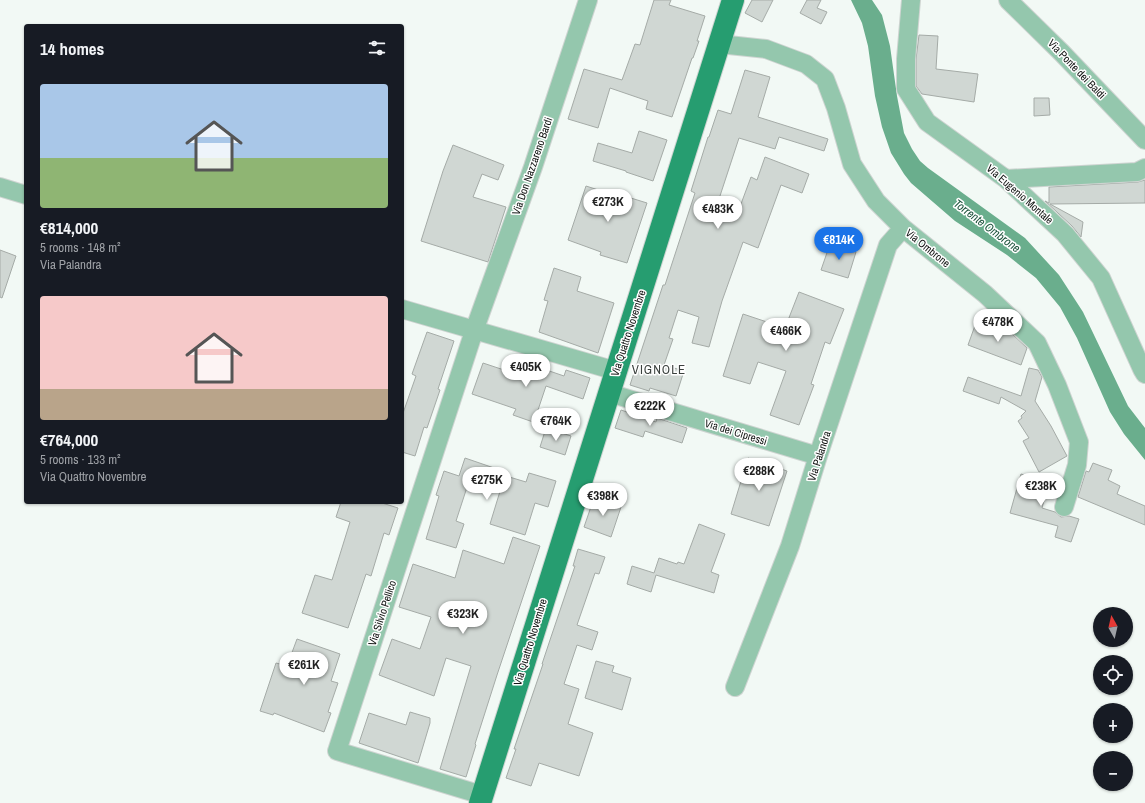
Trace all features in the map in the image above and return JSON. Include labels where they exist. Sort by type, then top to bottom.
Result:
[{"type":"main road","name":"Via Quattro Novembre","points":[[481,799],[719,44],[730,2]]},
{"type":"street","name":"Via Don Nazzareno Bardi","points":[[474,331],[533,167],[588,0]]},
{"type":"street","name":"Via Eugenio Montale","points":[[911,0],[906,59],[906,89],[927,122],[1006,179],[1065,234],[1100,278],[1145,374]]},
{"type":"street","name":"Via Ponte dei Baldi","points":[[1008,0],[1062,53],[1145,140]]},
{"type":"street","name":"Via Ombrone","points":[[719,44],[766,49],[806,64],[825,79],[836,108],[852,164],[876,201],[903,228],[985,294],[1037,343],[1057,385],[1079,442],[1077,465],[1064,506]]},
{"type":"street","points":[[1006,179],[1137,172],[1145,168]]},
{"type":"street","points":[[0,187],[24,193]]},
{"type":"street","name":"Via Palandra","points":[[735,687],[790,546],[818,456],[888,245],[903,228]]},
{"type":"street","points":[[404,310],[616,371]]},
{"type":"street","name":"Via Silvio Pellico","points":[[474,331],[337,751],[481,799]]},
{"type":"street","name":"Via dei Cipressi","points":[[608,393],[818,456]]},
{"type":"water","name":"Torrente Ombrone","points":[[851,0],[872,0],[882,15],[890,46],[904,133],[912,149],[920,161],[928,168],[1025,238],[1059,275],[1083,312],[1128,406],[1145,428],[1145,460],[1124,434],[1110,412],[1077,338],[1060,307],[1036,278],[1007,255],[955,221],[911,183],[904,174],[891,153],[882,127],[875,96],[868,46],[862,23]]},
{"type":"building","points":[[654,0],[671,0],[669,5],[705,16],[697,41],[699,41],[672,117],[646,109],[648,101],[610,88],[598,128],[568,119],[584,69],[622,80],[635,44],[640,45]]},
{"type":"building","points":[[752,0],[773,0],[762,22],[745,13]]},
{"type":"building","points":[[807,0],[821,0],[817,8],[827,12],[821,24],[800,13]]},
{"type":"building","points":[[919,35],[938,36],[936,69],[978,74],[974,102],[922,94],[916,86],[916,59]]},
{"type":"building","points":[[745,70],[770,77],[758,117],[828,139],[824,151],[779,137],[775,149],[739,138],[717,205],[738,212],[751,177],[757,180],[765,157],[809,174],[802,193],[781,185],[758,248],[743,242],[722,301],[709,347],[692,343],[699,317],[678,310],[669,338],[673,339],[664,365],[684,371],[676,396],[650,388],[649,391],[630,385],[695,193],[691,191],[708,137],[718,110],[731,114]]},
{"type":"building","points":[[1034,98],[1049,98],[1050,115],[1034,116]]},
{"type":"building","points":[[639,131],[667,140],[653,181],[593,161],[598,143],[632,153]]},
{"type":"building","points":[[453,145],[504,165],[498,180],[482,174],[473,197],[506,207],[488,262],[421,241],[443,171]]},
{"type":"building","points":[[1145,180],[1145,203],[1050,204],[1083,222],[1081,237],[1072,226],[1045,201],[1049,203],[1049,187],[1138,182]]},
{"type":"building","points":[[586,186],[617,196],[618,194],[647,203],[627,263],[600,255],[601,252],[568,240]]},
{"type":"building","points":[[830,244],[856,252],[848,278],[821,270]]},
{"type":"building","points":[[0,250],[16,256],[2,298],[0,297]]},
{"type":"building","points":[[554,268],[581,277],[577,291],[614,303],[598,353],[539,332],[548,301],[544,300]]},
{"type":"building","points":[[799,292],[844,309],[830,344],[825,342],[811,384],[814,385],[799,425],[770,415],[786,371],[758,362],[750,384],[723,376],[743,314],[785,328]]},
{"type":"building","points":[[977,320],[1010,332],[1027,348],[1021,365],[968,345]]},
{"type":"building","points":[[427,332],[454,341],[438,389],[440,390],[427,428],[424,427],[415,456],[404,453],[404,410],[416,376],[412,374]]},
{"type":"building","points":[[483,363],[522,376],[526,363],[564,376],[566,370],[590,378],[583,399],[546,386],[538,410],[540,411],[536,423],[513,415],[516,409],[472,394]]},
{"type":"building","points":[[1029,368],[1038,370],[1042,377],[1035,401],[1051,426],[1067,456],[1039,472],[1023,441],[1029,438],[1018,421],[1022,418],[1021,416],[1026,411],[1001,397],[999,404],[963,391],[968,377],[1021,396]]},
{"type":"building","points":[[621,410],[656,422],[657,418],[687,428],[682,443],[645,431],[643,437],[615,428]]},
{"type":"building","points":[[546,428],[571,436],[565,455],[540,447]]},
{"type":"building","points":[[465,458],[497,469],[496,473],[526,482],[529,473],[556,481],[548,507],[535,503],[525,535],[490,524],[501,488],[470,478],[456,521],[464,524],[456,548],[426,539],[439,496],[436,495],[444,471],[459,476]]},
{"type":"building","points":[[748,458],[787,471],[769,526],[731,514]]},
{"type":"building","points":[[1093,463],[1112,470],[1108,480],[1120,486],[1117,494],[1145,506],[1145,525],[1078,497],[1086,471],[1089,472]]},
{"type":"building","points":[[1021,474],[1049,482],[1042,508],[1055,512],[1061,517],[1069,516],[1079,519],[1071,542],[1055,537],[1058,526],[1010,513]]},
{"type":"building","points":[[594,498],[621,507],[611,537],[584,527]]},
{"type":"building","points":[[340,504],[385,504],[398,508],[389,535],[384,533],[371,576],[366,574],[348,628],[302,613],[315,575],[332,580],[350,522],[336,517]]},
{"type":"building","points":[[699,524],[725,534],[711,572],[719,575],[714,593],[656,575],[651,592],[627,584],[632,566],[654,573],[659,558],[677,564],[678,562],[684,564]]},
{"type":"building","points":[[513,537],[540,546],[497,675],[466,777],[440,769],[471,666],[446,658],[434,696],[379,675],[392,639],[420,649],[431,617],[399,607],[413,564],[455,578],[463,550],[504,564]]},
{"type":"building","points":[[578,549],[605,557],[599,574],[595,573],[577,625],[598,632],[592,650],[577,645],[564,684],[579,689],[568,724],[593,733],[579,776],[539,763],[531,786],[506,778],[516,749],[514,749],[575,566],[573,566]]},
{"type":"building","points":[[297,639],[340,654],[331,681],[338,683],[328,712],[331,713],[324,732],[274,713],[273,715],[260,711],[276,663],[287,666]]},
{"type":"building","points":[[596,661],[614,666],[612,672],[631,678],[622,710],[585,698]]},
{"type":"building","points":[[410,712],[430,718],[430,723],[418,763],[359,743],[369,713],[406,725]]},
{"type":"district","name":"VIGNOLE","points":[[659,369]]}]
